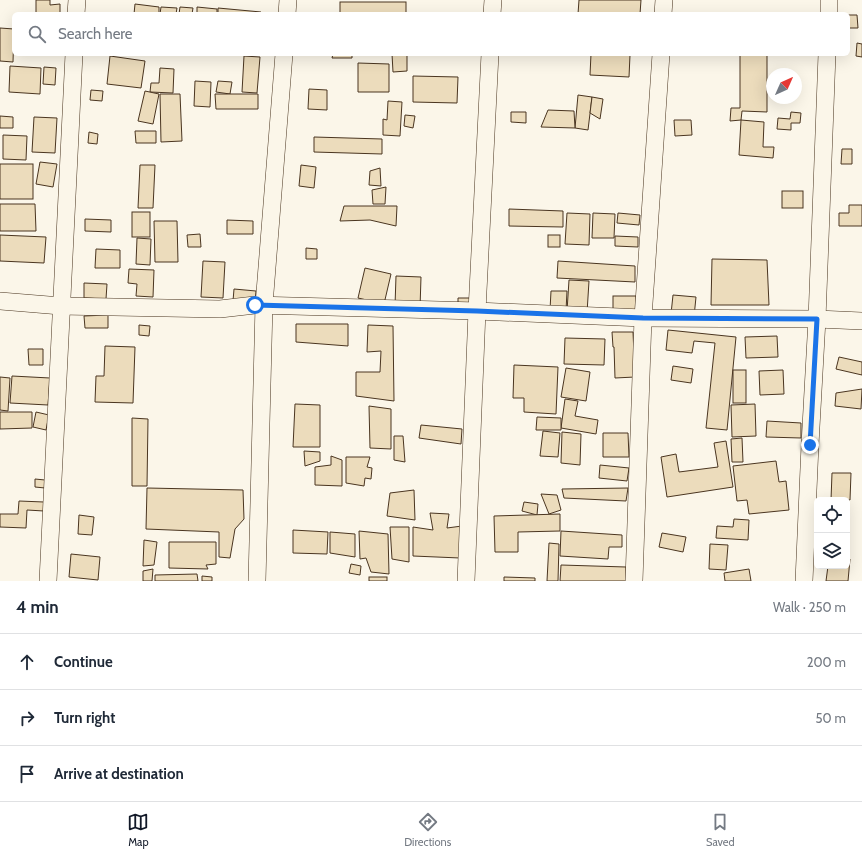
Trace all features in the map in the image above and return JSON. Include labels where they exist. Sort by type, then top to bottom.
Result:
[{"type":"street","points":[[76,12],[77,0]]},
{"type":"street","points":[[287,12],[288,0]]},
{"type":"street","points":[[492,12],[493,0]]},
{"type":"street","points":[[663,12],[664,0]]},
{"type":"street","points":[[829,0],[829,12]]},
{"type":"street","points":[[48,581],[74,56]]},
{"type":"street","points":[[257,581],[264,305],[284,56]]},
{"type":"street","points":[[466,581],[477,311],[490,56]]},
{"type":"street","points":[[634,581],[643,318],[660,56]]},
{"type":"street","points":[[804,581],[817,319],[827,56]]},
{"type":"street","points":[[0,301],[61,306],[220,309],[264,305],[477,311],[643,318],[817,319],[862,321]]},
{"type":"building","points":[[36,0],[50,0],[50,5],[60,4],[60,12],[36,12]]},
{"type":"building","points":[[579,0],[641,0],[640,12],[578,12]]},
{"type":"building","points":[[340,2],[406,2],[406,12],[340,12]]},
{"type":"building","points":[[135,4],[159,7],[159,12],[134,12]]},
{"type":"building","points":[[161,7],[177,8],[176,12],[160,12]]},
{"type":"building","points":[[180,7],[193,8],[192,12],[179,12]]},
{"type":"building","points":[[197,7],[217,9],[217,12],[197,12]]},
{"type":"building","points":[[218,8],[261,12],[218,12]]},
{"type":"building","points":[[850,15],[857,15],[858,28],[850,28]]},
{"type":"building","points":[[0,28],[12,29],[13,62],[0,61]]},
{"type":"building","points":[[857,43],[862,44],[862,57],[856,56]]},
{"type":"building","points":[[110,56],[145,61],[141,88],[107,84]]},
{"type":"building","points":[[244,56],[260,57],[257,93],[242,92]]},
{"type":"building","points":[[332,56],[352,56],[352,58],[332,58]]},
{"type":"building","points":[[392,56],[407,56],[407,71],[393,72]]},
{"type":"building","points":[[591,56],[630,56],[629,77],[590,75]]},
{"type":"building","points":[[740,56],[767,56],[767,112],[742,111],[741,120],[730,121],[731,108],[740,108]]},
{"type":"building","points":[[358,63],[389,64],[389,92],[358,92]]},
{"type":"building","points":[[10,66],[41,68],[40,94],[9,92]]},
{"type":"building","points":[[44,67],[56,68],[55,85],[43,84]]},
{"type":"building","points":[[160,68],[174,69],[173,93],[150,92],[151,83],[159,83]]},
{"type":"building","points":[[413,76],[458,77],[457,103],[413,102]]},
{"type":"building","points":[[195,81],[211,82],[210,107],[194,106]]},
{"type":"building","points":[[218,81],[232,82],[230,94],[216,92]]},
{"type":"building","points":[[309,89],[327,90],[327,110],[308,109]]},
{"type":"building","points":[[91,90],[103,91],[102,101],[90,100]]},
{"type":"building","points":[[145,91],[159,94],[153,124],[138,121]]},
{"type":"building","points":[[160,94],[180,94],[182,141],[161,142]]},
{"type":"building","points":[[215,94],[258,94],[258,109],[216,109]]},
{"type":"building","points":[[578,95],[592,97],[588,130],[575,128]]},
{"type":"building","points":[[592,97],[603,99],[600,119],[590,113]]},
{"type":"building","points":[[388,101],[402,102],[400,136],[383,135],[383,119],[387,120]]},
{"type":"building","points":[[548,110],[574,111],[575,128],[541,127]]},
{"type":"building","points":[[511,112],[526,112],[526,123],[511,122]]},
{"type":"building","points":[[791,112],[801,113],[800,123],[791,123],[791,130],[777,129],[778,118],[790,119]]},
{"type":"building","points":[[405,115],[415,116],[413,128],[404,126]]},
{"type":"building","points":[[0,116],[13,117],[13,128],[0,128]]},
{"type":"building","points":[[34,117],[57,118],[55,153],[32,152]]},
{"type":"building","points":[[674,120],[691,120],[692,135],[675,136]]},
{"type":"building","points":[[741,120],[764,122],[763,147],[774,147],[773,158],[739,155]]},
{"type":"building","points":[[135,131],[156,131],[156,143],[136,143]]},
{"type":"building","points":[[89,132],[98,134],[97,144],[88,143]]},
{"type":"building","points":[[3,135],[27,136],[26,160],[3,159]]},
{"type":"building","points":[[314,137],[382,139],[382,154],[314,152]]},
{"type":"building","points":[[842,149],[852,149],[852,164],[841,164]]},
{"type":"building","points":[[40,162],[57,164],[53,187],[36,184]]},
{"type":"building","points":[[0,164],[33,164],[33,199],[0,199]]},
{"type":"building","points":[[140,165],[155,165],[153,208],[138,208]]},
{"type":"building","points":[[301,165],[316,167],[314,188],[299,186]]},
{"type":"building","points":[[380,168],[381,186],[369,185],[370,171]]},
{"type":"building","points":[[386,187],[385,204],[373,204],[372,190]]},
{"type":"building","points":[[782,191],[803,191],[803,208],[782,208]]},
{"type":"building","points":[[0,204],[35,204],[36,231],[0,231]]},
{"type":"building","points":[[849,205],[862,205],[862,226],[839,226],[839,213],[849,213]]},
{"type":"building","points":[[344,206],[397,206],[396,226],[370,220],[340,221]]},
{"type":"building","points":[[509,209],[563,211],[563,227],[509,226]]},
{"type":"building","points":[[132,212],[150,212],[150,237],[132,237]]},
{"type":"building","points":[[567,213],[590,214],[589,245],[565,244]]},
{"type":"building","points":[[593,213],[615,214],[614,238],[592,238]]},
{"type":"building","points":[[618,213],[640,215],[639,225],[617,223]]},
{"type":"building","points":[[85,219],[111,220],[111,232],[85,231]]},
{"type":"building","points":[[227,220],[253,221],[253,234],[227,234]]},
{"type":"building","points":[[154,221],[177,221],[178,262],[155,262]]},
{"type":"building","points":[[200,234],[201,247],[188,247],[187,235]]},
{"type":"building","points":[[0,235],[46,237],[44,263],[0,261]]},
{"type":"building","points":[[548,235],[560,235],[560,247],[548,247]]},
{"type":"building","points":[[615,236],[638,237],[638,247],[615,246]]},
{"type":"building","points":[[137,238],[151,239],[150,265],[136,264]]},
{"type":"building","points":[[306,248],[317,249],[317,259],[306,259]]},
{"type":"building","points":[[96,249],[120,250],[120,268],[95,268]]},
{"type":"building","points":[[712,259],[767,260],[769,305],[711,305]]},
{"type":"building","points":[[203,261],[225,262],[223,298],[201,297]]},
{"type":"building","points":[[558,261],[635,266],[635,282],[557,278]]},
{"type":"building","points":[[365,268],[391,274],[384,304],[358,298]]},
{"type":"building","points":[[129,269],[154,270],[153,297],[136,296],[137,284],[128,283]]},
{"type":"building","points":[[396,276],[421,277],[420,308],[395,306]]},
{"type":"building","points":[[569,280],[589,281],[587,313],[567,311]]},
{"type":"building","points":[[84,283],[107,284],[106,299],[84,298]]},
{"type":"building","points":[[234,289],[256,291],[255,303],[233,301]]},
{"type":"building","points":[[551,291],[567,291],[566,311],[550,310]]},
{"type":"building","points":[[673,295],[696,297],[694,317],[671,314]]},
{"type":"building","points":[[613,296],[636,296],[636,314],[613,314]]},
{"type":"building","points":[[458,298],[470,298],[469,308],[458,307]]},
{"type":"building","points":[[108,315],[108,328],[85,328],[84,316]]},
{"type":"building","points":[[296,324],[348,324],[348,346],[296,342]]},
{"type":"building","points":[[139,325],[150,326],[149,336],[139,335]]},
{"type":"building","points":[[368,325],[393,326],[394,401],[356,396],[356,372],[380,372],[381,351],[367,352]]},
{"type":"building","points":[[668,330],[736,337],[727,430],[706,428],[715,343],[694,341],[692,353],[666,350]]},
{"type":"building","points":[[612,332],[633,332],[635,377],[615,378]]},
{"type":"building","points":[[777,336],[778,357],[746,358],[745,337]]},
{"type":"building","points":[[565,338],[605,339],[604,365],[564,364]]},
{"type":"building","points":[[105,346],[135,347],[133,403],[95,402],[96,376],[104,376]]},
{"type":"building","points":[[28,349],[43,349],[43,365],[29,365]]},
{"type":"building","points":[[839,357],[862,362],[862,375],[836,369]]},
{"type":"building","points":[[514,365],[558,367],[556,414],[524,412],[524,398],[513,398]]},
{"type":"building","points":[[673,366],[693,369],[691,383],[671,380]]},
{"type":"building","points":[[566,368],[590,372],[586,401],[561,397]]},
{"type":"building","points":[[733,370],[746,370],[746,403],[733,403]]},
{"type":"building","points":[[783,370],[784,394],[760,395],[759,371]]},
{"type":"building","points":[[12,376],[50,378],[48,405],[10,403]]},
{"type":"building","points":[[0,377],[10,378],[8,411],[0,410]]},
{"type":"building","points":[[862,389],[861,409],[835,406],[836,393]]},
{"type":"building","points":[[565,399],[578,401],[575,416],[598,420],[596,434],[561,428]]},
{"type":"building","points":[[295,404],[320,405],[320,447],[293,447]]},
{"type":"building","points":[[755,404],[756,436],[732,437],[731,405]]},
{"type":"building","points":[[369,406],[391,409],[391,449],[370,448]]},
{"type":"building","points":[[0,412],[32,412],[32,428],[0,429]]},
{"type":"building","points":[[36,412],[49,415],[46,430],[33,427]]},
{"type":"building","points":[[537,417],[561,418],[561,430],[536,430]]},
{"type":"building","points":[[132,418],[148,419],[147,486],[132,486]]},
{"type":"building","points":[[767,421],[801,423],[801,438],[766,437]]},
{"type":"building","points":[[421,425],[462,429],[461,444],[419,438]]},
{"type":"building","points":[[543,431],[560,433],[558,457],[540,456]]},
{"type":"building","points":[[562,432],[581,434],[580,465],[561,463]]},
{"type":"building","points":[[603,433],[628,433],[629,457],[603,457]]},
{"type":"building","points":[[394,436],[403,436],[405,462],[394,460]]},
{"type":"building","points":[[742,438],[743,462],[732,462],[731,439]]},
{"type":"building","points":[[726,441],[733,487],[667,497],[661,457],[676,454],[679,472],[718,467],[714,443]]},
{"type":"building","points":[[304,451],[320,452],[320,461],[305,466]]},
{"type":"building","points":[[331,456],[342,460],[342,486],[315,485],[315,467],[331,465]]},
{"type":"building","points":[[346,457],[370,457],[367,467],[372,468],[371,479],[365,478],[364,486],[346,483]]},
{"type":"building","points":[[776,461],[779,482],[786,481],[789,510],[749,514],[747,500],[737,501],[733,466]]},
{"type":"building","points":[[600,465],[629,468],[627,481],[599,478]]},
{"type":"building","points":[[832,473],[851,473],[850,500],[850,497],[831,497]]},
{"type":"building","points":[[35,479],[45,480],[45,488],[35,487]]},
{"type":"building","points":[[147,488],[243,490],[244,519],[235,529],[230,558],[219,557],[219,532],[146,529]]},
{"type":"building","points":[[628,488],[626,501],[564,498],[562,489]]},
{"type":"building","points":[[414,490],[415,520],[387,516],[390,493]]},
{"type":"building","points":[[541,494],[557,495],[561,510],[549,514]]},
{"type":"building","points":[[19,501],[44,502],[44,511],[27,510],[26,528],[0,527],[0,514],[18,514]]},
{"type":"building","points":[[524,502],[538,504],[537,515],[522,511]]},
{"type":"building","points":[[430,513],[449,514],[447,528],[462,526],[460,558],[413,556],[413,527],[433,530]]},
{"type":"building","points":[[560,514],[560,531],[518,532],[518,552],[495,552],[494,516]]},
{"type":"building","points":[[79,515],[94,517],[92,535],[78,534]]},
{"type":"building","points":[[734,519],[749,520],[748,540],[716,538],[717,526],[733,527]]},
{"type":"building","points":[[390,527],[409,527],[409,562],[392,559]]},
{"type":"building","points":[[293,530],[328,532],[327,554],[293,553]]},
{"type":"building","points":[[359,531],[388,534],[389,574],[371,572],[366,558],[360,559]]},
{"type":"building","points":[[561,531],[622,535],[622,547],[609,547],[608,559],[560,556]]},
{"type":"building","points":[[330,532],[355,534],[355,557],[330,553]]},
{"type":"building","points":[[662,533],[686,537],[683,552],[659,547]]},
{"type":"building","points":[[144,540],[157,542],[154,565],[143,566]]},
{"type":"building","points":[[169,542],[216,542],[216,564],[206,565],[208,569],[169,568]]},
{"type":"building","points":[[549,543],[559,544],[558,581],[547,581]]},
{"type":"building","points":[[710,544],[728,545],[726,570],[709,569]]},
{"type":"building","points":[[71,554],[100,557],[98,580],[69,577]]},
{"type":"building","points":[[351,564],[361,566],[360,575],[349,573]]},
{"type":"building","points":[[561,565],[626,567],[626,581],[560,581]]},
{"type":"building","points":[[153,569],[152,581],[143,581],[143,571]]},
{"type":"building","points":[[749,569],[751,581],[725,581],[724,573]]},
{"type":"building","points":[[828,569],[849,569],[848,581],[826,581]]},
{"type":"building","points":[[197,574],[198,581],[155,581],[155,575]]},
{"type":"building","points":[[202,576],[212,577],[212,581],[202,581]]},
{"type":"building","points":[[369,577],[387,577],[387,581],[369,581]]},
{"type":"building","points":[[504,577],[535,578],[535,581],[504,581]]},
{"type":"route","points":[[255,305],[587,314],[643,318],[817,319],[810,445]]}]
